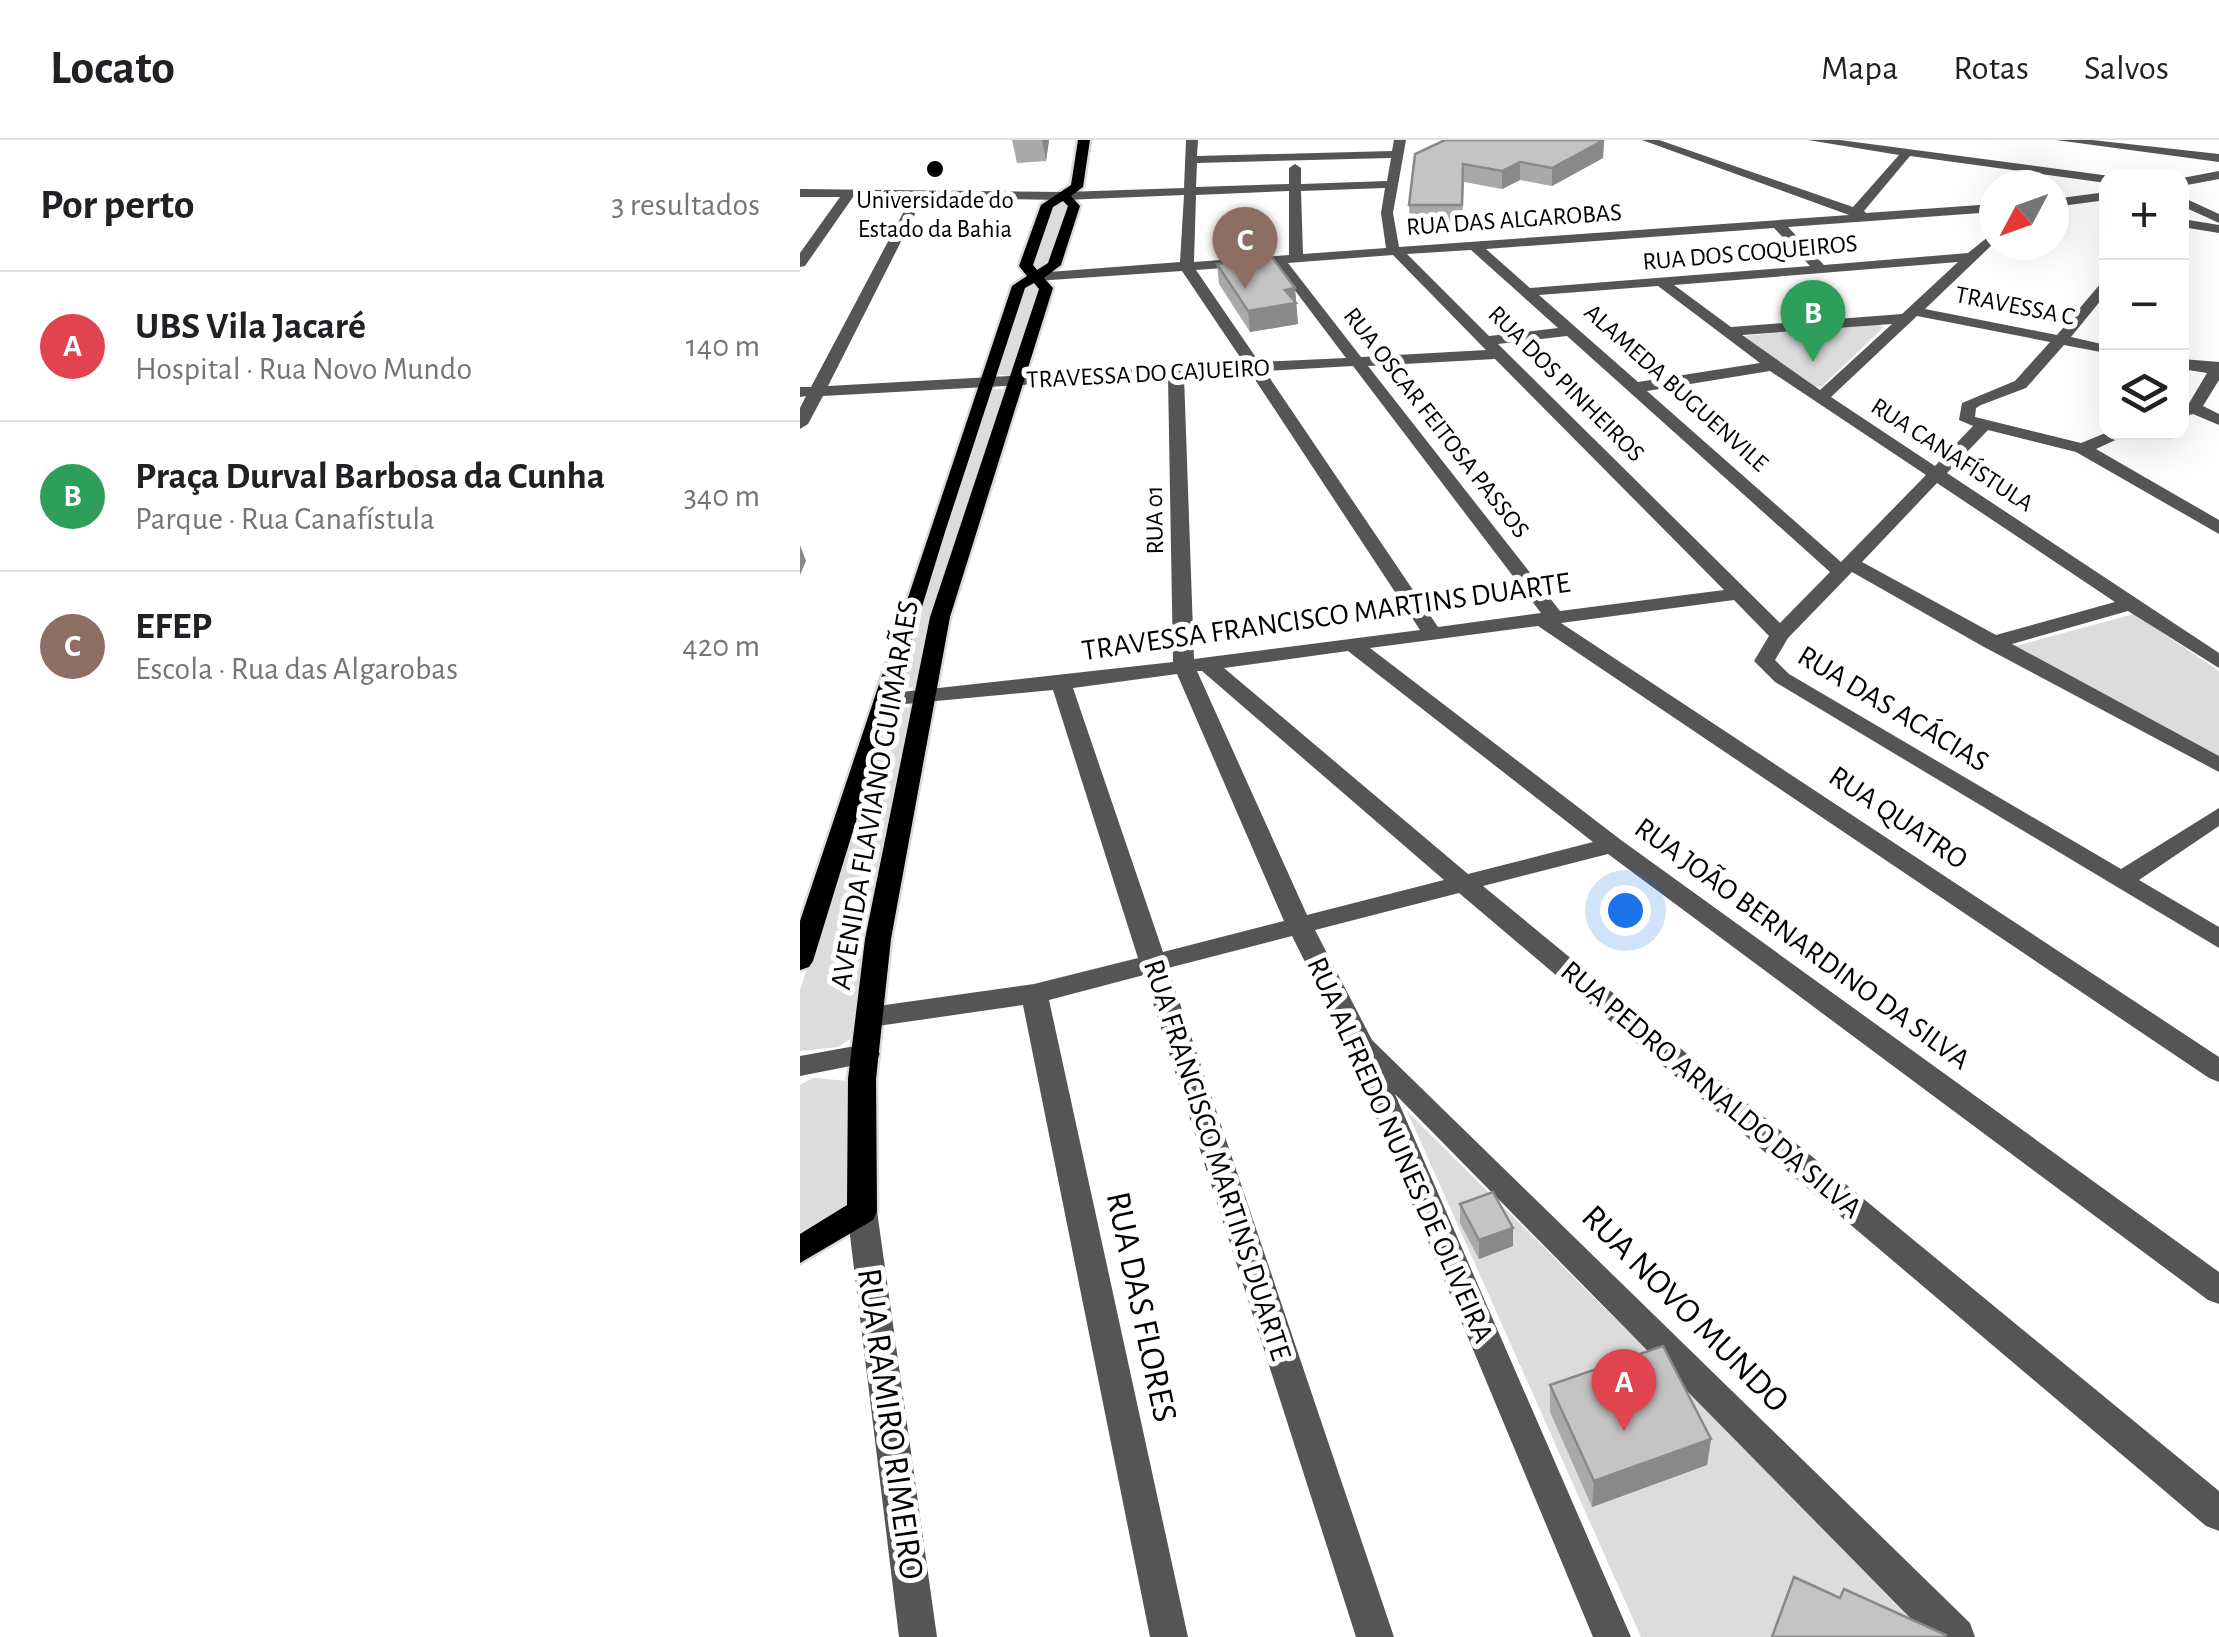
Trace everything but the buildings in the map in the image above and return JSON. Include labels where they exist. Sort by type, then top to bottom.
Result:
[{"type":"main road","points":[[1072,192],[1084,140]]},
{"type":"main road","name":"AVENIDA FLAVIANO GUIMARÃES","points":[[862,1211],[866,1054],[878,939],[940,617],[1046,288],[1026,266],[1047,204],[1072,192]]},
{"type":"main road","name":"AVENIDA FLAVIANO GUIMARÃES","points":[[800,961],[1019,286],[1036,277]]},
{"type":"main road","points":[[800,1250],[862,1211]]},
{"type":"street","points":[[1192,140],[1187,267],[1432,633]]},
{"type":"street","points":[[1287,259],[1298,185],[1290,140]]},
{"type":"street","points":[[1814,140],[2099,175]]},
{"type":"street","points":[[2062,140],[2219,158]]},
{"type":"street","points":[[1661,142],[1860,214],[1908,152]]},
{"type":"street","points":[[1194,160],[1398,147],[1387,213],[1391,246],[1396,251]]},
{"type":"street","points":[[2134,165],[2166,152]]},
{"type":"street","points":[[2189,183],[2219,174]]},
{"type":"street","points":[[800,193],[1072,192],[1394,184]]},
{"type":"street","points":[[2189,186],[2219,192]]},
{"type":"street","points":[[800,263],[850,194]]},
{"type":"street","points":[[800,424],[809,391],[918,194]]},
{"type":"street","points":[[2069,202],[2099,197]]},
{"type":"street","points":[[2085,200],[2099,203]]},
{"type":"street","points":[[2189,204],[2219,218]]},
{"type":"street","name":"RUA DAS ALGAROBAS","points":[[1036,277],[1778,224],[1860,214],[1979,209]]},
{"type":"street","points":[[1778,224],[1821,269]]},
{"type":"street","points":[[2189,224],[2219,229]]},
{"type":"street","name":"ALAMEDA BUGUENVILE","points":[[1474,245],[1633,388],[1846,568],[2219,765]]},
{"type":"street","name":"RUA DOS PINHEIROS","points":[[1396,251],[1780,635]]},
{"type":"street","points":[[1821,398],[1979,252]]},
{"type":"street","name":"RUA DOS COQUEIROS","points":[[1529,292],[1974,257]]},
{"type":"street","name":"RUA OSCAR FEITOSA PASSOS","points":[[1287,259],[1548,618]]},
{"type":"street","name":"RUA CANAFÍSTULA","points":[[1663,283],[1773,366],[2219,662]]},
{"type":"street","points":[[2099,295],[2020,386],[1986,394],[1968,406],[1968,420],[1982,427],[2082,448],[2219,528]]},
{"type":"street","name":"TRAVESSA C","points":[[1728,332],[1911,315],[2099,348]]},
{"type":"street","name":"TRAVESSA DO CAJUEIRO","points":[[809,391],[1358,361],[1490,348],[1572,331]]},
{"type":"street","points":[[2189,365],[2218,369],[2189,409]]},
{"type":"street","points":[[1633,388],[1773,366]]},
{"type":"street","name":"RUA 01","points":[[1176,373],[1195,664]]},
{"type":"street","points":[[2189,410],[2219,420]]},
{"type":"street","name":"RUA DAS ACÁCIAS","points":[[1982,427],[1780,635],[1764,661],[1774,672],[2219,939]]},
{"type":"street","points":[[2082,448],[2104,440]]},
{"type":"street","name":"TRAVESSA FRANCISCO MARTINS DUARTE","points":[[884,700],[1061,682],[1736,594]]},
{"type":"street","points":[[1992,642],[2134,603]]},
{"type":"street","name":"RUA QUATRO","points":[[1548,618],[2219,1071]]},
{"type":"street","name":"RUA JOÃO BERNARDINO DA SILVA","points":[[1351,644],[1612,846],[2219,1290]]},
{"type":"street","name":"RUA PEDRO ARNALDO DA SILVA","points":[[1195,664],[2219,1514]]},
{"type":"street","name":"RUA ALFREDO NUNES DE OLIVEIRA","points":[[1195,664],[1300,928],[1357,1038],[1612,1637]]},
{"type":"street","name":"RUA FRANCISCO MARTINS DUARTE","points":[[1061,682],[1375,1637]]},
{"type":"street","points":[[2121,881],[2219,815]]},
{"type":"street","points":[[871,1018],[1034,994],[1612,846]]},
{"type":"street","name":"RUA DAS FLORES","points":[[1034,994],[1169,1637]]},
{"type":"street","name":"RUA NOVO MUNDO","points":[[1357,1038],[1956,1637]]},
{"type":"street","points":[[800,1066],[866,1054]]},
{"type":"street","name":"RUA RAMIRO RIMEIRO","points":[[862,1211],[918,1637]]},
{"type":"shaded area","points":[[1070,204],[1048,267],[1030,268],[1051,205]]},
{"type":"shaded area","points":[[1032,283],[1042,286],[1011,376],[991,374],[1020,287]]},
{"type":"shaded area","points":[[1877,324],[1884,327],[1821,387],[1813,387],[1742,336]]},
{"type":"shaded area","points":[[1010,390],[918,687],[896,689],[986,391]]},
{"type":"shaded area","points":[[2134,614],[2219,671],[2219,756],[2012,647]]},
{"type":"shaded area","points":[[908,707],[915,714],[853,1037],[838,1047],[800,1051],[800,990],[890,711]]},
{"type":"shaded area","points":[[813,1078],[849,1081],[850,1202],[800,1234],[800,1085]]},
{"type":"shaded area","points":[[1407,1111],[1934,1637],[1641,1637]]},
{"type":"place","name":"Universidade do Estado da Bahia","points":[[935,169]]},
{"type":"place","name":"EFEP","points":[[1245,289]]},
{"type":"place","name":"Praça Durval Barbosa da Cunha","points":[[1813,362]]},
{"type":"place","name":"UBS Vila Jacaré","points":[[1624,1431]]}]
